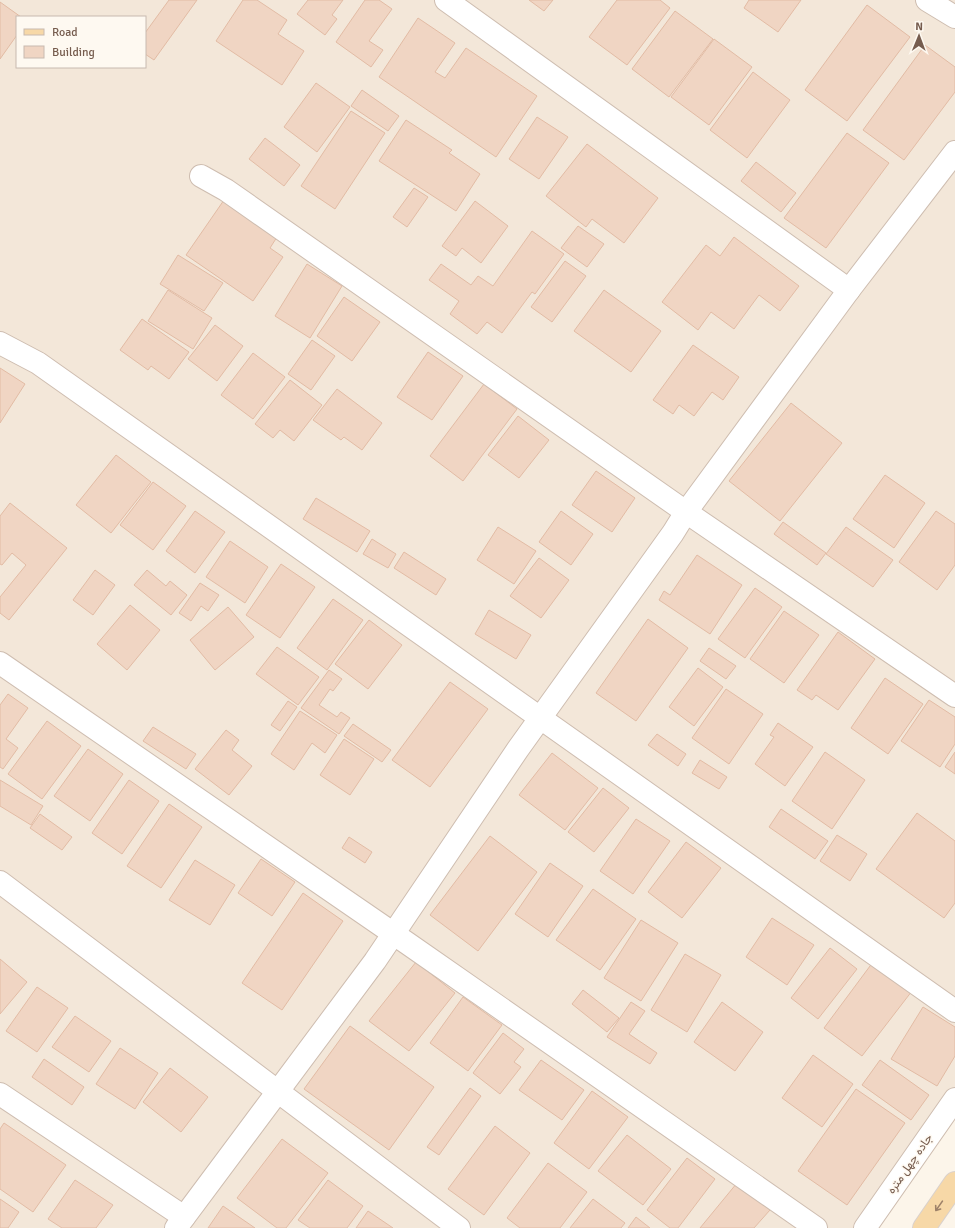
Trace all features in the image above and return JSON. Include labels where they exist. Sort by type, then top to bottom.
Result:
[{"type":"main road","points":[[924,1228],[955,1183]]},
{"type":"street","points":[[446,0],[849,290]]},
{"type":"street","points":[[927,0],[955,17]]},
{"type":"street","points":[[0,1094],[180,1223],[277,1090],[375,961],[540,717],[668,540],[686,512],[849,290],[955,152]]},
{"type":"street","points":[[201,176],[226,190],[686,512],[955,696]]},
{"type":"street","points":[[0,343],[38,363],[955,1011]]},
{"type":"street","points":[[0,663],[816,1228]]},
{"type":"street","points":[[0,882],[459,1228]]},
{"type":"street","name":"جاده چهل متره","points":[[865,1228],[955,1099]]},
{"type":"shaded area","points":[[0,0],[955,0],[955,1087],[857,1228],[0,1228]]},
{"type":"building","points":[[169,0],[197,0],[154,60],[146,55],[146,32]]},
{"type":"building","points":[[243,0],[257,0],[287,20],[278,34],[304,51],[282,85],[216,41]]},
{"type":"building","points":[[308,0],[343,0],[332,15],[337,19],[325,35],[297,14]]},
{"type":"building","points":[[365,0],[379,0],[392,9],[369,41],[383,50],[371,67],[336,42]]},
{"type":"building","points":[[529,0],[553,0],[544,11]]},
{"type":"building","points":[[617,0],[660,0],[670,8],[627,65],[589,37]]},
{"type":"building","points":[[749,0],[801,0],[778,32],[744,8]]},
{"type":"building","points":[[0,2],[20,16],[16,16],[16,36],[0,59]]},
{"type":"building","points":[[867,5],[910,37],[847,121],[805,90]]},
{"type":"building","points":[[675,11],[713,39],[669,97],[632,69]]},
{"type":"building","points":[[418,18],[455,43],[435,72],[445,78],[466,48],[537,96],[496,157],[379,77]]},
{"type":"building","points":[[714,39],[752,67],[709,125],[671,97]]},
{"type":"building","points":[[925,45],[955,67],[955,92],[904,160],[863,130]]},
{"type":"building","points":[[753,72],[790,100],[747,158],[710,130]]},
{"type":"building","points":[[316,83],[350,107],[317,152],[284,127]]},
{"type":"building","points":[[362,90],[399,116],[388,131],[351,106]]},
{"type":"building","points":[[351,111],[385,133],[335,209],[301,186]]},
{"type":"building","points":[[537,117],[568,137],[539,179],[509,159]]},
{"type":"building","points":[[406,120],[452,150],[449,153],[480,174],[456,211],[379,161]]},
{"type":"building","points":[[847,133],[889,163],[826,248],[784,218]]},
{"type":"building","points":[[265,138],[300,165],[284,186],[249,159]]},
{"type":"building","points":[[587,144],[658,198],[624,243],[592,219],[586,227],[546,196]]},
{"type":"building","points":[[756,162],[796,193],[781,212],[741,181]]},
{"type":"building","points":[[414,188],[428,197],[407,227],[393,217]]},
{"type":"building","points":[[224,200],[277,237],[270,248],[283,257],[253,301],[186,255]]},
{"type":"building","points":[[475,201],[508,226],[481,263],[462,248],[456,256],[442,246]]},
{"type":"building","points":[[578,226],[604,244],[587,267],[561,248]]},
{"type":"building","points":[[532,231],[564,254],[535,294],[532,292],[502,333],[487,322],[477,334],[450,314],[459,301],[429,280],[441,264],[471,285],[478,276],[493,286]]},
{"type":"building","points":[[734,237],[799,286],[780,311],[759,295],[734,329],[711,312],[698,330],[662,302],[706,245],[720,256]]},
{"type":"building","points":[[178,255],[223,283],[204,311],[160,284]]},
{"type":"building","points":[[565,261],[586,276],[552,322],[531,307]]},
{"type":"building","points":[[307,264],[342,286],[310,338],[275,316]]},
{"type":"building","points":[[168,290],[212,318],[193,349],[148,321]]},
{"type":"building","points":[[604,290],[661,331],[631,372],[574,331]]},
{"type":"building","points":[[344,297],[380,322],[352,361],[317,336]]},
{"type":"building","points":[[142,319],[189,352],[169,379],[151,366],[148,370],[120,350]]},
{"type":"building","points":[[215,325],[243,346],[217,381],[188,359]]},
{"type":"building","points":[[312,340],[335,356],[311,390],[288,374]]},
{"type":"building","points":[[693,345],[739,377],[723,400],[712,392],[694,416],[679,405],[673,414],[653,400]]},
{"type":"building","points":[[428,352],[463,376],[432,420],[397,397]]},
{"type":"building","points":[[253,353],[285,377],[253,419],[221,395]]},
{"type":"building","points":[[0,368],[25,384],[0,423]]},
{"type":"building","points":[[290,380],[322,405],[294,441],[280,430],[273,438],[255,424]]},
{"type":"building","points":[[484,384],[517,409],[463,481],[430,456]]},
{"type":"building","points":[[337,389],[382,423],[362,450],[344,437],[341,440],[313,420]]},
{"type":"building","points":[[791,403],[842,443],[780,521],[729,481]]},
{"type":"building","points":[[518,416],[549,440],[519,478],[488,455]]},
{"type":"building","points":[[116,455],[151,482],[111,533],[76,505]]},
{"type":"building","points":[[596,471],[635,498],[612,532],[572,505]]},
{"type":"building","points":[[885,475],[925,503],[894,548],[853,519]]},
{"type":"building","points":[[153,482],[186,506],[153,550],[120,525]]},
{"type":"building","points":[[316,498],[370,531],[357,552],[303,519]]},
{"type":"building","points":[[10,503],[67,548],[9,620],[0,613],[0,597],[26,565],[12,553],[2,565],[0,564],[0,516]]},
{"type":"building","points":[[195,511],[225,532],[195,573],[166,551]]},
{"type":"building","points":[[561,511],[593,534],[571,565],[539,542]]},
{"type":"building","points":[[936,511],[955,524],[955,565],[937,590],[899,562]]},
{"type":"building","points":[[783,522],[826,553],[817,565],[774,534]]},
{"type":"building","points":[[498,527],[536,551],[514,584],[477,560]]},
{"type":"building","points":[[846,527],[893,560],[873,587],[826,554]]},
{"type":"building","points":[[372,539],[396,554],[388,568],[363,554]]},
{"type":"building","points":[[230,541],[268,567],[245,603],[206,577]]},
{"type":"building","points":[[404,552],[446,579],[436,595],[394,568]]},
{"type":"building","points":[[697,555],[742,585],[710,634],[659,600],[664,591],[670,595]]},
{"type":"building","points":[[539,558],[569,580],[541,618],[510,596]]},
{"type":"building","points":[[281,564],[315,587],[280,638],[246,615]]},
{"type":"building","points":[[95,570],[115,585],[93,615],[73,600]]},
{"type":"building","points":[[147,570],[166,586],[170,581],[187,595],[171,615],[134,585]]},
{"type":"building","points":[[200,583],[219,595],[208,611],[201,606],[191,621],[179,613]]},
{"type":"building","points":[[755,588],[782,607],[745,658],[718,639]]},
{"type":"building","points":[[333,599],[363,620],[327,670],[297,648]]},
{"type":"building","points":[[130,605],[160,630],[127,670],[97,644]]},
{"type":"building","points":[[228,607],[254,637],[215,670],[190,640]]},
{"type":"building","points":[[489,610],[531,635],[516,659],[475,634]]},
{"type":"building","points":[[784,611],[819,635],[784,683],[750,659]]},
{"type":"building","points":[[648,619],[688,648],[636,721],[596,693]]},
{"type":"building","points":[[369,620],[402,645],[368,689],[335,664]]},
{"type":"building","points":[[838,632],[875,659],[838,710],[816,695],[812,700],[797,690]]},
{"type":"building","points":[[277,647],[319,677],[298,705],[256,674]]},
{"type":"building","points":[[709,648],[736,666],[726,679],[700,661]]},
{"type":"building","points":[[698,668],[723,687],[694,726],[669,707]]},
{"type":"building","points":[[329,670],[342,679],[333,691],[330,689],[319,705],[337,717],[341,712],[350,718],[339,734],[301,708]]},
{"type":"building","points":[[885,678],[923,704],[888,754],[851,728]]},
{"type":"building","points":[[450,682],[488,709],[430,787],[392,760]]},
{"type":"building","points":[[726,689],[763,714],[729,764],[692,738]]},
{"type":"building","points":[[8,694],[28,708],[6,739],[18,748],[3,769],[0,767],[0,705]]},
{"type":"building","points":[[929,700],[955,717],[955,744],[940,767],[901,741]]},
{"type":"building","points":[[288,701],[297,707],[280,731],[271,725]]},
{"type":"building","points":[[300,711],[337,735],[325,753],[312,743],[294,770],[271,754]]},
{"type":"building","points":[[47,721],[81,746],[42,799],[8,774]]},
{"type":"building","points":[[778,723],[813,747],[785,786],[755,764],[774,737],[770,735]]},
{"type":"building","points":[[353,724],[391,750],[382,762],[344,736]]},
{"type":"building","points":[[153,727],[196,754],[186,769],[143,741]]},
{"type":"building","points":[[226,730],[239,740],[232,750],[252,766],[229,795],[195,769]]},
{"type":"building","points":[[657,734],[686,754],[678,766],[648,745]]},
{"type":"building","points":[[344,739],[374,759],[350,795],[320,775]]},
{"type":"building","points":[[88,749],[123,774],[90,821],[54,796]]},
{"type":"building","points":[[825,752],[865,780],[832,829],[792,801]]},
{"type":"building","points":[[955,752],[955,774],[945,767]]},
{"type":"building","points":[[552,753],[598,788],[565,830],[519,795]]},
{"type":"building","points":[[700,760],[727,777],[719,789],[692,773]]},
{"type":"building","points":[[0,780],[43,806],[31,825],[0,806]]},
{"type":"building","points":[[129,780],[159,801],[122,854],[92,833]]},
{"type":"building","points":[[603,788],[629,808],[594,852],[568,832]]},
{"type":"building","points":[[169,804],[202,827],[161,888],[127,866]]},
{"type":"building","points":[[781,809],[828,841],[815,859],[769,827]]},
{"type":"building","points":[[917,813],[955,841],[955,903],[944,918],[876,869]]},
{"type":"building","points":[[40,814],[72,837],[62,850],[30,828]]},
{"type":"building","points":[[636,819],[670,841],[633,894],[600,871]]},
{"type":"building","points":[[837,835],[867,854],[850,881],[820,861]]},
{"type":"building","points":[[490,836],[537,872],[478,951],[430,915]]},
{"type":"building","points":[[349,837],[372,852],[365,863],[342,848]]},
{"type":"building","points":[[686,842],[721,868],[682,918],[648,892]]},
{"type":"building","points":[[261,859],[295,882],[272,916],[238,893]]},
{"type":"building","points":[[195,860],[235,885],[210,925],[169,900]]},
{"type":"building","points":[[550,863],[583,886],[548,937],[515,914]]},
{"type":"building","points":[[593,889],[636,919],[600,970],[556,940]]},
{"type":"building","points":[[303,893],[343,921],[282,1010],[242,983]]},
{"type":"building","points":[[772,918],[814,945],[787,985],[746,957]]},
{"type":"building","points":[[641,920],[678,943],[641,1001],[604,978]]},
{"type":"building","points":[[830,948],[857,969],[818,1019],[791,998]]},
{"type":"building","points":[[685,954],[721,975],[687,1032],[651,1010]]},
{"type":"building","points":[[0,959],[27,982],[0,1014]]},
{"type":"building","points":[[416,962],[455,993],[409,1051],[369,1021]]},
{"type":"building","points":[[873,962],[912,991],[862,1056],[824,1028]]},
{"type":"building","points":[[37,987],[68,1008],[37,1052],[6,1031]]},
{"type":"building","points":[[583,990],[619,1018],[607,1032],[572,1004]]},
{"type":"building","points":[[463,997],[502,1025],[468,1071],[430,1043]]},
{"type":"building","points":[[631,1002],[645,1011],[629,1034],[657,1053],[650,1064],[607,1037]]},
{"type":"building","points":[[722,1002],[763,1032],[735,1071],[694,1042]]},
{"type":"building","points":[[923,1007],[955,1027],[955,1056],[937,1086],[891,1059]]},
{"type":"building","points":[[75,1016],[111,1041],[89,1072],[52,1047]]},
{"type":"building","points":[[350,1026],[434,1087],[389,1150],[304,1089]]},
{"type":"building","points":[[503,1033],[524,1049],[514,1062],[521,1067],[500,1094],[473,1073]]},
{"type":"building","points":[[120,1048],[158,1073],[135,1109],[96,1084]]},
{"type":"building","points":[[813,1055],[853,1084],[822,1127],[782,1098]]},
{"type":"building","points":[[44,1059],[84,1087],[72,1105],[32,1077]]},
{"type":"building","points":[[541,1060],[584,1090],[562,1120],[519,1090]]},
{"type":"building","points":[[880,1060],[929,1095],[911,1120],[862,1085]]},
{"type":"building","points":[[170,1068],[208,1097],[181,1132],[143,1102]]},
{"type":"building","points":[[470,1088],[481,1096],[439,1155],[427,1147]]},
{"type":"building","points":[[856,1089],[905,1123],[847,1205],[798,1171]]},
{"type":"building","points":[[592,1091],[628,1117],[589,1169],[554,1143]]},
{"type":"building","points":[[4,1123],[66,1165],[33,1212],[0,1189],[0,1129]]},
{"type":"building","points":[[495,1126],[530,1153],[484,1215],[448,1189]]},
{"type":"building","points":[[627,1135],[671,1169],[643,1205],[598,1171]]},
{"type":"building","points":[[282,1139],[328,1173],[286,1228],[277,1228],[237,1198]]},
{"type":"building","points":[[687,1158],[715,1179],[678,1228],[670,1228],[647,1210]]},
{"type":"building","points":[[548,1163],[587,1192],[560,1228],[520,1228],[507,1218]]},
{"type":"building","points":[[75,1180],[113,1205],[96,1228],[62,1228],[48,1219]]},
{"type":"building","points":[[328,1180],[363,1206],[347,1228],[310,1228],[298,1220]]},
{"type":"building","points":[[737,1183],[770,1210],[754,1228],[700,1228]]},
{"type":"building","points":[[0,1199],[19,1212],[8,1228],[0,1228]]},
{"type":"building","points":[[593,1199],[625,1223],[621,1228],[570,1228]]},
{"type":"building","points":[[223,1206],[255,1228],[208,1228]]},
{"type":"building","points":[[368,1211],[393,1228],[356,1228]]},
{"type":"building","points":[[636,1217],[650,1228],[628,1228]]}]
